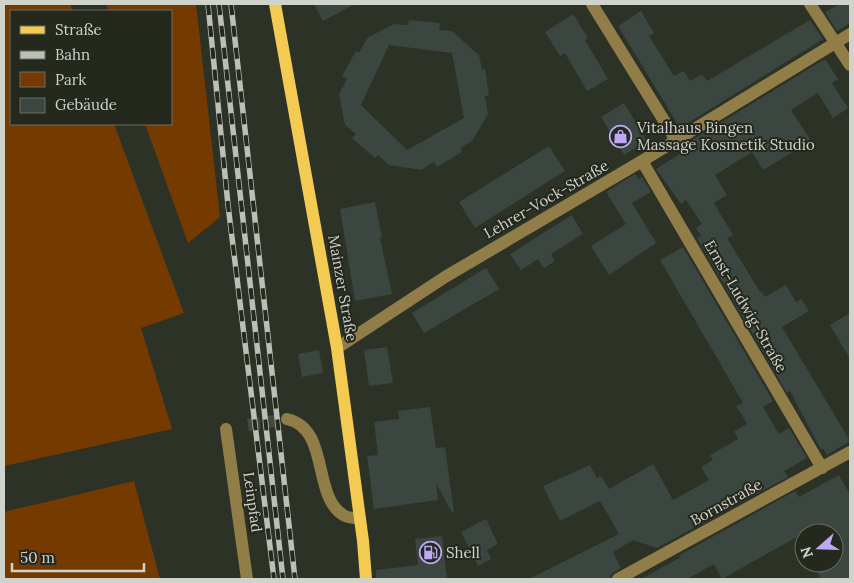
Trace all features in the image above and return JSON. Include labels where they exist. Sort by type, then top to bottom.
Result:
[{"type":"main road","name":"Mainzer Straße","points":[[275,4],[337,348],[360,518],[366,579]]},
{"type":"street","points":[[592,4],[676,140]]},
{"type":"street","points":[[810,4],[834,44],[850,66]]},
{"type":"street","name":"Lehrer-Vock-Straße","points":[[337,348],[445,277],[642,161],[850,34]]},
{"type":"street","name":"Ernst-Ludwig-Straße","points":[[642,161],[822,468]]},
{"type":"street","points":[[288,419],[298,421],[308,431],[333,506],[346,516],[360,518]]},
{"type":"street","name":"Leinpfad","points":[[226,429],[247,579]]},
{"type":"street","name":"Bornstraße","points":[[618,579],[822,468],[848,458]]},
{"type":"green space","points":[[4,4],[70,4],[73,10],[10,10],[10,125],[114,125],[184,313],[141,328],[172,429],[4,466]]},
{"type":"green space","points":[[106,4],[196,4],[220,217],[188,243],[145,125],[172,125],[172,10],[109,10]]},
{"type":"green space","points":[[134,481],[160,579],[4,579],[4,512]]},
{"type":"building","points":[[314,4],[355,4],[323,21]]},
{"type":"building","points":[[840,4],[850,4],[850,23],[837,31],[825,12]]},
{"type":"building","points":[[641,11],[654,33],[649,36],[674,76],[684,71],[690,81],[702,74],[707,81],[810,20],[823,39],[680,128],[618,26]]},
{"type":"building","points":[[573,14],[588,38],[585,40],[608,79],[587,91],[565,53],[560,56],[545,32]]},
{"type":"building","points":[[409,20],[440,23],[439,30],[452,31],[479,55],[482,70],[485,69],[489,95],[485,96],[488,114],[472,141],[460,148],[462,152],[437,167],[434,162],[421,170],[389,165],[378,155],[375,158],[352,138],[356,134],[345,125],[339,94],[347,79],[342,76],[356,51],[359,53],[367,38],[394,24],[408,25]],"holes":[[[389,45],[452,53],[464,118],[407,150],[361,105]]]},
{"type":"building","points":[[825,59],[838,79],[832,83],[848,108],[833,118],[818,93],[791,110],[811,141],[763,170],[752,152],[715,175],[727,195],[714,203],[733,235],[727,238],[760,292],[765,297],[786,285],[796,302],[801,299],[809,311],[782,327],[850,441],[827,455],[823,448],[821,450],[790,391],[787,393],[697,238],[701,236],[696,228],[702,224],[686,200],[681,204],[656,169],[683,152],[681,149],[689,142]]},
{"type":"building","points":[[624,103],[647,141],[624,155],[601,117]]},
{"type":"building","points":[[549,146],[565,171],[475,228],[459,202]]},
{"type":"building","points":[[635,174],[639,179],[642,177],[651,192],[632,203],[656,243],[609,275],[591,246],[626,224],[606,192]]},
{"type":"building","points":[[375,202],[382,237],[380,238],[392,294],[355,301],[340,209]]},
{"type":"building","points":[[572,215],[583,234],[551,254],[555,261],[544,268],[538,259],[521,270],[510,254]]},
{"type":"building","points":[[683,247],[773,401],[763,407],[779,434],[789,428],[807,458],[784,471],[788,477],[657,548],[633,540],[613,552],[621,568],[611,574],[610,579],[529,579],[619,534],[600,501],[560,521],[543,486],[590,465],[597,478],[601,476],[609,489],[653,464],[673,500],[709,480],[701,467],[713,460],[710,455],[738,439],[734,431],[747,424],[736,406],[743,403],[660,260]]},
{"type":"building","points":[[486,268],[499,289],[424,333],[412,313]]},
{"type":"building","points":[[850,313],[850,359],[830,325]]},
{"type":"building","points":[[387,347],[393,383],[369,386],[364,350]]},
{"type":"building","points":[[319,350],[323,373],[302,377],[298,354]]},
{"type":"building","points":[[430,407],[436,448],[445,447],[454,512],[452,513],[436,483],[438,500],[374,509],[367,456],[378,455],[374,422],[399,419],[398,411]]},
{"type":"building","points":[[839,475],[850,495],[850,579],[821,579],[818,573],[844,573],[844,523],[794,523],[794,539],[722,579],[714,564],[687,579],[641,579],[681,557],[678,556],[795,491],[799,497]]},
{"type":"building","points":[[486,519],[498,544],[487,550],[491,559],[478,566],[461,532]]},
{"type":"building","name":"Shell","points":[[442,536],[447,579],[376,579],[376,570],[418,565],[415,539]]},
{"type":"tunnel","points":[[248,425],[287,419]]},
{"type":"railway","points":[[208,4],[228,205],[274,579]]},
{"type":"railway","points":[[219,4],[283,579]]},
{"type":"railway","points":[[231,4],[295,579]]},
{"type":"place","name":"Vitalhaus Bingen Massage Kosmetik Studio","points":[[621,136]]},
{"type":"place","name":"Shell","points":[[430,552]]}]
